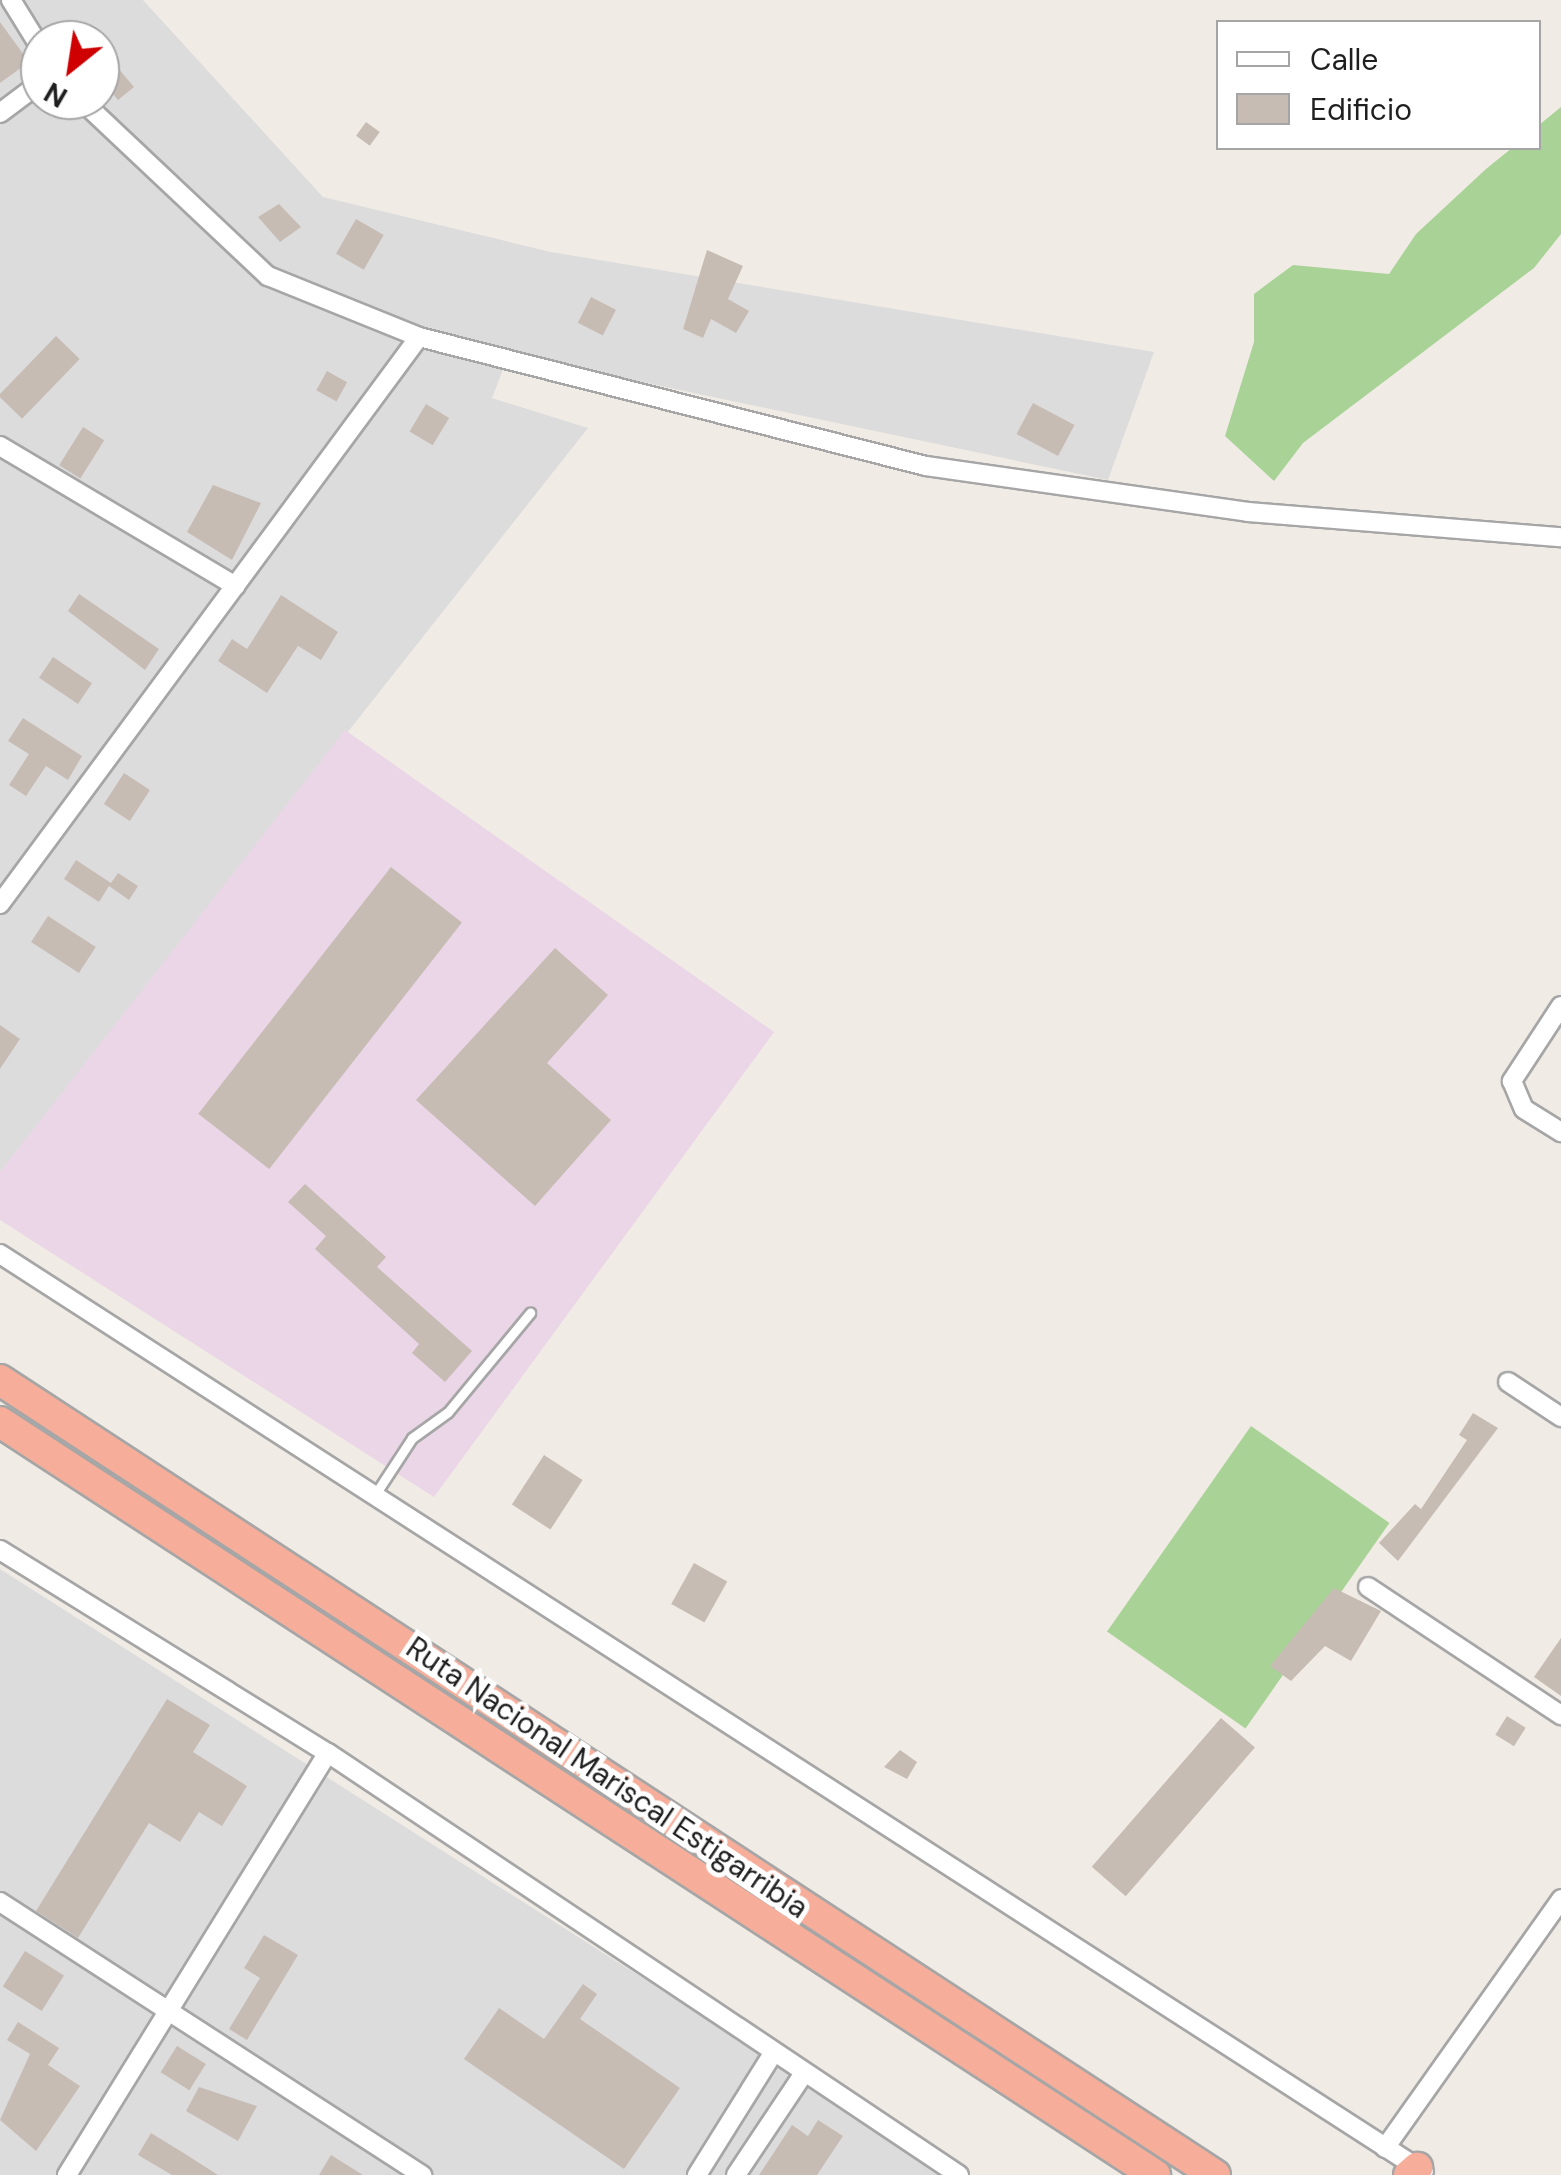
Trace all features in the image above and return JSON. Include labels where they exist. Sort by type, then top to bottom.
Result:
[{"type":"highway","name":"Ruta Nacional Mariscal Estigarribia","points":[[0,1380],[1216,2175]]},
{"type":"highway","name":"Ruta Nacional Mariscal Estigarribia","points":[[0,1422],[1155,2175]]},
{"type":"street","points":[[102,120],[268,276],[420,337],[926,466],[1248,512],[1561,537]]},
{"type":"street","points":[[0,904],[420,337]]},
{"type":"street","points":[[0,446],[236,586]]},
{"type":"street","points":[[1561,1006],[1512,1081],[1524,1109],[1561,1132]]},
{"type":"street","points":[[0,1254],[378,1490],[1018,1918],[1386,2148],[1419,2173]]},
{"type":"street","points":[[1508,1382],[1561,1416]]},
{"type":"street","points":[[0,1550],[328,1753],[960,2175]]},
{"type":"street","points":[[1368,1587],[1561,1715]]},
{"type":"street","points":[[67,2175],[172,2013],[328,1753]]},
{"type":"street","points":[[1386,2148],[1561,1899]]},
{"type":"street","points":[[0,1902],[422,2175]]},
{"type":"street","points":[[697,2175],[774,2052]]},
{"type":"street","points":[[736,2175],[804,2073]]},
{"type":"lane","points":[[378,1490],[412,1438],[448,1412],[530,1313]]},
{"type":"shaded area","points":[[0,0],[143,0],[323,197],[551,252],[1154,352],[1108,480],[509,354],[492,398],[588,428],[0,1172]]},
{"type":"shaded area","points":[[345,730],[774,1032],[434,1497],[0,1220],[0,1172]]},
{"type":"shaded area","points":[[0,1569],[952,2175],[0,2175]]},
{"type":"green space","points":[[1561,107],[1561,234],[1534,268],[1303,443],[1274,481],[1225,436],[1254,342],[1254,294],[1293,265],[1389,274],[1416,234],[1486,169],[1510,150],[1541,150],[1541,123]]},
{"type":"green space","points":[[1251,1426],[1389,1523],[1245,1729],[1107,1632]]},
{"type":"building","points":[[0,22],[20,50],[20,69],[0,83]]},
{"type":"building","points":[[120,71],[134,87],[120,98]]},
{"type":"building","points":[[366,122],[380,132],[370,146],[356,136]]},
{"type":"building","points":[[279,204],[301,227],[280,242],[258,217]]},
{"type":"building","points":[[356,219],[384,235],[364,270],[336,254]]},
{"type":"building","points":[[707,250],[743,266],[728,299],[749,311],[736,333],[711,319],[703,338],[683,329]]},
{"type":"building","points":[[591,297],[616,310],[603,336],[578,323]]},
{"type":"building","points":[[56,336],[80,359],[22,419],[0,394]]},
{"type":"building","points":[[327,371],[347,382],[336,401],[316,390]]},
{"type":"building","points":[[1033,403],[1074,425],[1058,456],[1017,434]]},
{"type":"building","points":[[426,404],[449,418],[433,445],[410,431]]},
{"type":"building","points":[[83,427],[104,440],[80,478],[59,465]]},
{"type":"building","points":[[213,485],[261,503],[232,560],[187,532]]},
{"type":"building","points":[[79,594],[159,649],[145,670],[68,611]]},
{"type":"building","points":[[281,595],[338,632],[321,660],[298,646],[267,693],[218,661],[232,639],[247,649]]},
{"type":"building","points":[[53,657],[92,683],[78,704],[39,678]]},
{"type":"building","points":[[23,718],[82,756],[68,780],[46,766],[26,796],[9,785],[29,754],[8,741]]},
{"type":"building","points":[[124,773],[150,790],[130,821],[104,804]]},
{"type":"building","points":[[76,860],[111,883],[118,873],[138,886],[129,900],[109,886],[99,902],[64,879]]},
{"type":"building","points":[[391,867],[462,922],[269,1169],[198,1114]]},
{"type":"building","points":[[48,916],[96,947],[79,973],[31,942]]},
{"type":"building","points":[[555,948],[608,995],[547,1063],[611,1120],[535,1206],[416,1100]]},
{"type":"building","points":[[0,1025],[20,1039],[0,1069]]},
{"type":"building","points":[[305,1184],[386,1257],[377,1267],[472,1351],[445,1382],[412,1353],[419,1344],[315,1249],[326,1236],[288,1202]]},
{"type":"building","points":[[1473,1413],[1498,1428],[1398,1561],[1379,1543],[1415,1504],[1421,1509],[1467,1440],[1459,1435]]},
{"type":"building","points":[[544,1455],[583,1480],[550,1530],[512,1504]]},
{"type":"building","points":[[694,1563],[727,1581],[704,1623],[671,1604]]},
{"type":"building","points":[[1334,1588],[1381,1611],[1351,1661],[1325,1646],[1291,1681],[1270,1666]]},
{"type":"building","points":[[1561,1638],[1561,1696],[1534,1677]]},
{"type":"building","points":[[167,1699],[210,1725],[193,1752],[247,1786],[222,1826],[199,1812],[180,1842],[149,1823],[78,1938],[36,1911]]},
{"type":"building","points":[[1507,1716],[1526,1728],[1514,1746],[1495,1735]]},
{"type":"building","points":[[1221,1718],[1255,1748],[1126,1896],[1092,1867]]},
{"type":"building","points":[[900,1750],[917,1762],[907,1779],[884,1767]]},
{"type":"building","points":[[264,1935],[298,1955],[247,2040],[229,2029],[260,1978],[244,1968]]},
{"type":"building","points":[[25,1951],[64,1975],[42,2011],[3,1987]]},
{"type":"building","points":[[583,1984],[597,1994],[580,2019],[680,2088],[624,2169],[464,2059],[499,2008],[544,2039]]},
{"type":"building","points":[[18,2022],[59,2048],[48,2065],[80,2086],[36,2151],[0,2120],[30,2054],[7,2040]]},
{"type":"building","points":[[177,2046],[206,2064],[189,2090],[161,2072]]},
{"type":"building","points":[[199,2087],[257,2106],[238,2141],[186,2111]]},
{"type":"building","points":[[818,2120],[843,2136],[817,2175],[759,2175],[792,2125],[808,2136]]},
{"type":"building","points":[[151,2133],[218,2175],[172,2175],[138,2155]]},
{"type":"building","points":[[331,2155],[363,2175],[319,2175]]}]
